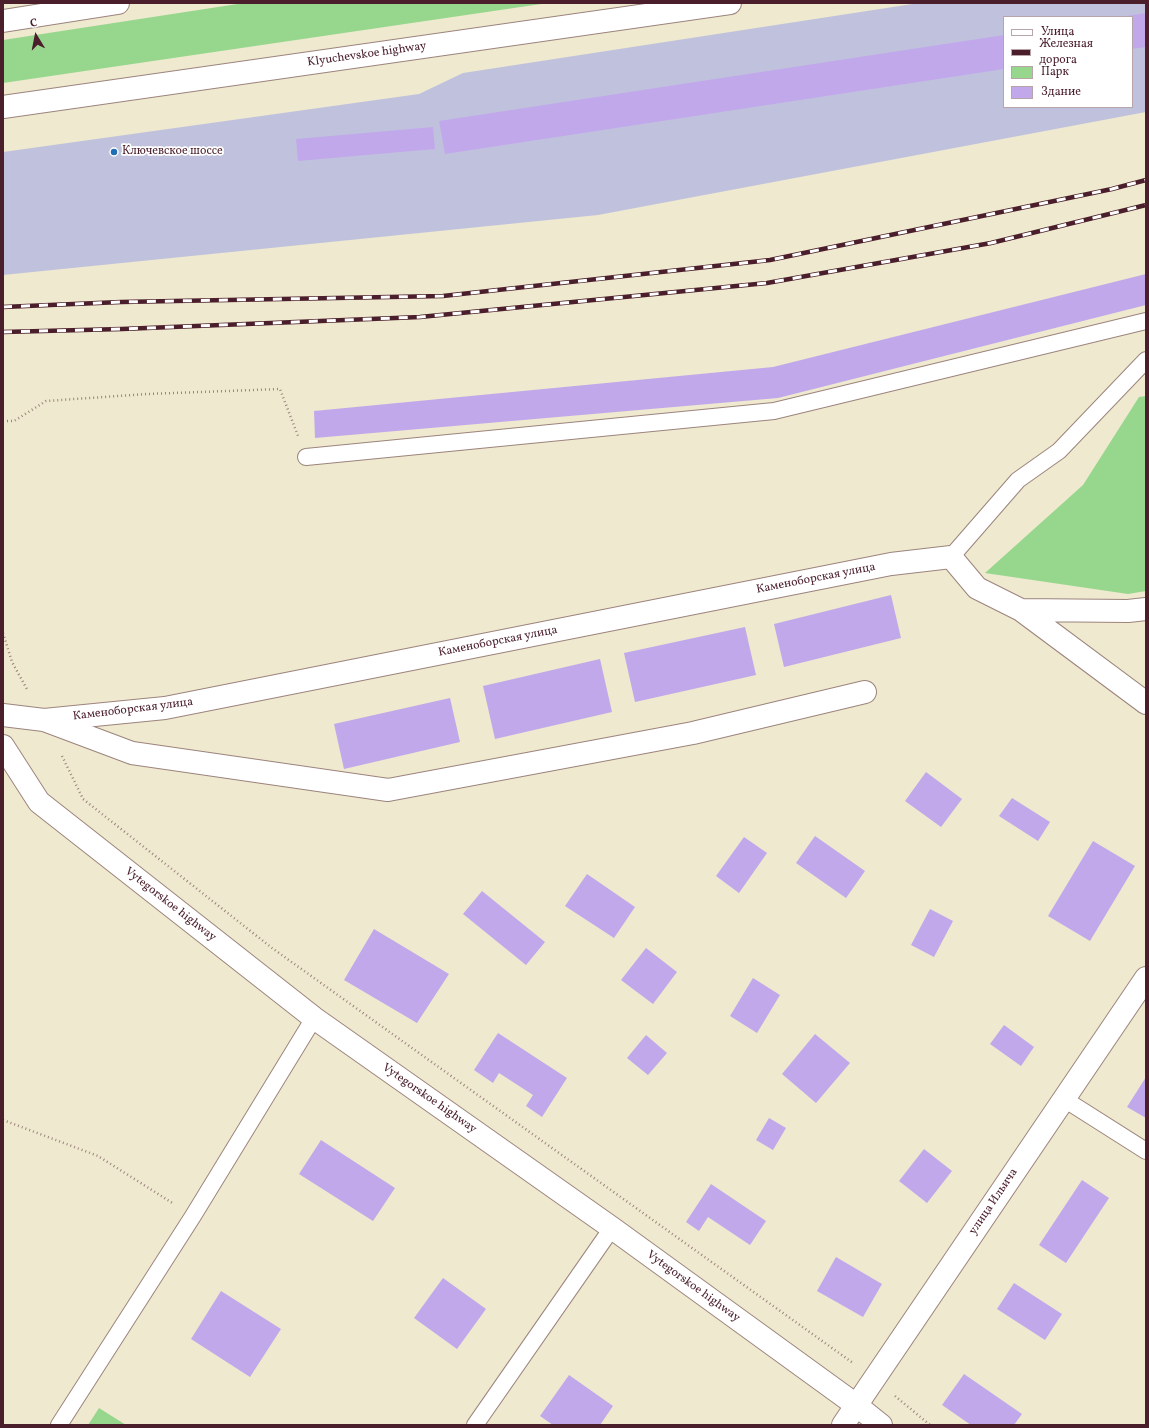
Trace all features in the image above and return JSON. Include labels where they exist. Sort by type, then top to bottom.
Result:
[{"type":"street","points":[[3,21],[118,3]]},
{"type":"street","name":"Klyuchevskoe highway","points":[[3,107],[730,3]]},
{"type":"street","points":[[951,557],[977,588],[1021,610],[1146,703]]},
{"type":"street","name":"Каменоборская улица","points":[[44,720],[166,708],[891,564],[951,557]]},
{"type":"street","points":[[1021,610],[1128,611],[1146,609]]},
{"type":"street","points":[[3,715],[44,720],[132,754],[388,790],[693,733],[865,692]]},
{"type":"street","name":"Vytegorskoe highway","points":[[3,746],[39,802],[314,1018],[612,1228],[856,1405],[881,1425]]},
{"type":"street","name":"улица Ильича","points":[[843,1425],[1146,978]]},
{"type":"lane","points":[[306,457],[774,411],[1146,322]]},
{"type":"lane","points":[[951,557],[1018,480],[1059,451],[1146,360]]},
{"type":"lane","points":[[59,1425],[193,1216],[314,1018]]},
{"type":"lane","points":[[1064,1099],[1146,1151]]},
{"type":"lane","points":[[475,1425],[612,1228]]},
{"type":"path","points":[[3,421],[14,421],[46,401],[147,394],[280,388],[306,457]]},
{"type":"path","points":[[3,633],[12,662],[44,720],[83,800],[272,948],[874,1379],[930,1425]]},
{"type":"path","points":[[3,1120],[98,1156],[193,1216]]},
{"type":"shaded area","points":[[919,3],[1146,3],[1146,112],[598,215],[3,275],[3,152],[419,94],[463,73]]},
{"type":"green space","points":[[244,3],[548,3],[3,83],[3,40]]},
{"type":"green space","points":[[1146,396],[1146,591],[1128,594],[985,573],[1083,485],[1139,397]]},
{"type":"green space","points":[[99,1408],[126,1425],[88,1425]]},
{"type":"building","points":[[1146,13],[1146,47],[1133,49],[1133,16],[1127,16]]},
{"type":"building","points":[[1003,35],[1003,69],[445,154],[439,121]]},
{"type":"building","points":[[433,127],[435,149],[298,161],[296,139]]},
{"type":"building","points":[[1146,274],[1146,305],[778,398],[315,438],[314,411],[773,367]]},
{"type":"building","points":[[891,595],[901,638],[784,667],[774,624]]},
{"type":"building","points":[[745,627],[756,675],[635,702],[624,653]]},
{"type":"building","points":[[600,659],[612,712],[495,739],[483,686]]},
{"type":"building","points":[[450,698],[460,742],[344,769],[334,724]]},
{"type":"building","points":[[926,772],[962,799],[941,827],[905,801]]},
{"type":"building","points":[[1012,798],[1050,822],[1038,841],[999,816]]},
{"type":"building","points":[[815,836],[865,871],[846,898],[796,863]]},
{"type":"building","points":[[744,837],[767,853],[739,893],[716,876]]},
{"type":"building","points":[[1093,841],[1135,866],[1090,941],[1048,916]]},
{"type":"building","points":[[587,874],[635,907],[614,938],[565,906]]},
{"type":"building","points":[[482,891],[545,942],[526,965],[463,914]]},
{"type":"building","points":[[930,909],[953,921],[934,957],[911,945]]},
{"type":"building","points":[[374,929],[449,974],[417,1023],[344,980]]},
{"type":"building","points":[[646,948],[677,972],[653,1004],[621,980]]},
{"type":"building","points":[[753,978],[780,995],[757,1033],[730,1016]]},
{"type":"building","points":[[1004,1025],[1034,1047],[1021,1066],[990,1044]]},
{"type":"building","points":[[498,1033],[567,1078],[542,1117],[526,1106],[533,1095],[499,1073],[493,1083],[474,1070]]},
{"type":"building","points":[[815,1034],[850,1063],[816,1103],[782,1074]]},
{"type":"building","points":[[646,1035],[667,1053],[648,1075],[627,1058]]},
{"type":"building","points":[[1146,1077],[1146,1118],[1127,1107]]},
{"type":"building","points":[[769,1118],[786,1128],[773,1150],[756,1140]]},
{"type":"building","points":[[321,1140],[395,1188],[373,1221],[299,1174]]},
{"type":"building","points":[[924,1149],[952,1171],[927,1203],[899,1181]]},
{"type":"building","points":[[1082,1180],[1109,1198],[1066,1263],[1039,1245]]},
{"type":"building","points":[[711,1184],[766,1221],[750,1245],[708,1217],[699,1231],[686,1222]]},
{"type":"building","points":[[836,1257],[882,1284],[863,1317],[817,1291]]},
{"type":"building","points":[[443,1278],[486,1309],[457,1349],[414,1318]]},
{"type":"building","points":[[1014,1283],[1062,1314],[1045,1340],[997,1309]]},
{"type":"building","points":[[221,1291],[281,1329],[250,1377],[191,1339]]},
{"type":"building","points":[[964,1374],[1022,1414],[1014,1425],[971,1425],[942,1405]]},
{"type":"building","points":[[569,1375],[613,1406],[600,1425],[553,1425],[540,1416]]},
{"type":"railway","points":[[3,307],[121,302],[443,296],[770,260],[1112,189],[1146,180]]},
{"type":"railway","points":[[3,332],[122,329],[420,317],[767,283],[991,243],[1146,205]]},
{"type":"place","name":"Ключевское шоссе","points":[[114,152]]}]
